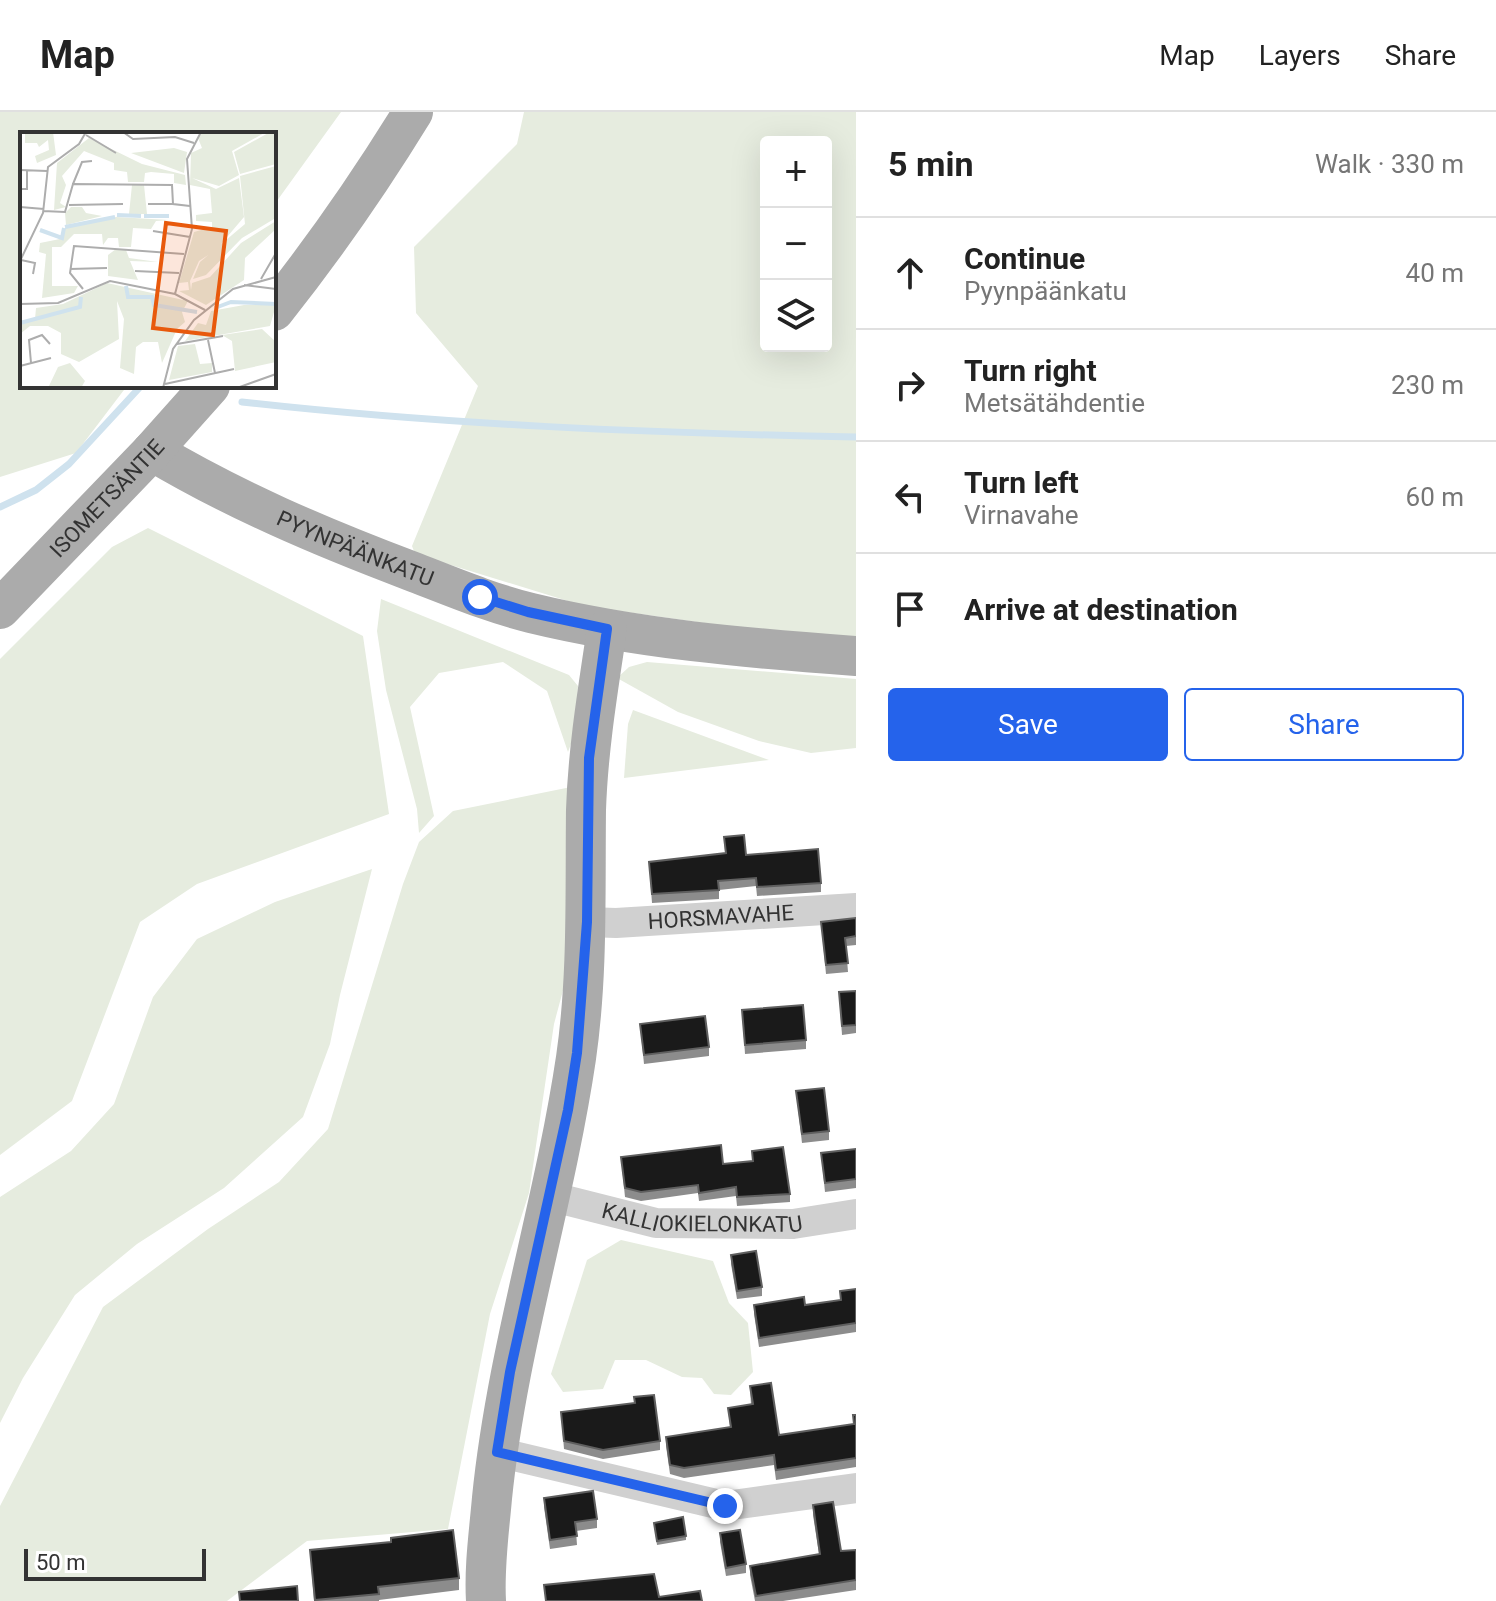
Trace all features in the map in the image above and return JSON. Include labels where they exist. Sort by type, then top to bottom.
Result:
[{"type":"main road","points":[[276,308],[329,241],[413,112]]},
{"type":"main road","name":"ISOMETSÄNTIE","points":[[0,609],[208,388]]},
{"type":"main road","name":"PYYNPÄÄNKATU","points":[[152,451],[204,482],[276,517],[480,597],[528,612],[684,641],[856,656]]},
{"type":"main road","points":[[486,1601],[485,1572],[497,1452],[526,1295],[568,1110],[577,1053],[587,922],[589,758],[607,629]]},
{"type":"street","name":"HORSMAVAHE","points":[[587,922],[616,923],[856,908]]},
{"type":"street","name":"KALLIOKIELONKATU","points":[[549,1196],[656,1223],[793,1224],[856,1214]]},
{"type":"street","points":[[497,1452],[725,1506],[856,1488]]},
{"type":"shaded area","points":[[0,112],[341,112],[276,202],[276,132],[20,132],[20,388],[125,388],[76,453],[0,477]]},
{"type":"shaded area","points":[[524,112],[856,112],[856,641],[809,638],[584,606],[415,554],[412,546],[478,386],[416,313],[414,247],[517,144]]},
{"type":"shaded area","points":[[148,528],[363,636],[389,814],[197,884],[140,922],[72,1101],[0,1155],[0,659],[112,547]]},
{"type":"shaded area","points":[[381,599],[569,675],[578,686],[575,733],[568,752],[547,691],[503,662],[439,673],[410,707],[434,816],[419,833],[417,809],[386,690],[377,631]]},
{"type":"shaded area","points":[[647,662],[856,679],[856,748],[811,753],[759,741],[678,712],[617,678],[629,667]]},
{"type":"shaded area","points":[[633,710],[769,760],[624,778],[628,724]]},
{"type":"shaded area","points":[[571,787],[573,953],[554,1024],[529,1193],[490,1314],[448,1529],[307,1541],[227,1601],[0,1601],[0,1506],[103,1307],[208,1229],[279,1182],[328,1129],[403,884],[419,842],[453,811]]},
{"type":"shaded area","points":[[372,869],[330,1044],[303,1117],[224,1188],[137,1244],[75,1295],[23,1378],[0,1423],[0,1197],[71,1151],[114,1104],[153,997],[197,939],[275,902]]},
{"type":"shaded area","points":[[621,1240],[713,1261],[729,1303],[748,1323],[753,1372],[731,1395],[714,1394],[702,1378],[682,1377],[646,1360],[615,1360],[603,1389],[563,1392],[551,1374],[587,1260]]},
{"type":"building","points":[[744,835],[746,855],[818,849],[821,883],[757,887],[756,878],[718,881],[719,890],[652,894],[649,862],[726,853],[724,837]]},
{"type":"building","points":[[856,918],[856,936],[845,938],[848,963],[826,965],[821,922]]},
{"type":"building","points":[[856,991],[856,1025],[842,1026],[839,992]]},
{"type":"building","points":[[803,1005],[806,1040],[745,1045],[742,1010]]},
{"type":"building","points":[[705,1016],[709,1047],[644,1055],[640,1024]]},
{"type":"building","points":[[824,1088],[829,1131],[802,1134],[796,1091]]},
{"type":"building","points":[[721,1145],[723,1164],[753,1161],[752,1151],[783,1147],[790,1194],[737,1197],[736,1187],[699,1193],[698,1185],[641,1192],[625,1188],[621,1157]]},
{"type":"building","points":[[856,1149],[856,1179],[825,1183],[821,1153]]},
{"type":"building","points":[[756,1251],[762,1287],[737,1291],[731,1255]]},
{"type":"building","points":[[856,1289],[856,1323],[759,1338],[754,1305],[804,1297],[805,1305],[841,1300],[840,1291]]},
{"type":"building","points":[[771,1383],[779,1435],[854,1424],[853,1415],[856,1415],[856,1458],[776,1470],[774,1455],[684,1468],[670,1465],[666,1437],[731,1427],[728,1408],[753,1404],[750,1386]]},
{"type":"building","points":[[654,1395],[660,1441],[603,1450],[564,1441],[561,1412],[635,1403],[634,1397]]},
{"type":"building","points":[[593,1491],[597,1519],[575,1522],[577,1536],[550,1540],[544,1498]]},
{"type":"building","points":[[833,1502],[841,1551],[856,1550],[856,1580],[756,1596],[750,1566],[820,1554],[813,1505]]},
{"type":"building","points":[[683,1517],[686,1536],[657,1541],[654,1523]]},
{"type":"building","points":[[453,1530],[459,1578],[378,1587],[379,1594],[315,1600],[310,1550],[391,1542],[391,1538]]},
{"type":"building","points":[[740,1530],[746,1564],[726,1568],[720,1533]]},
{"type":"building","points":[[654,1574],[659,1597],[700,1591],[702,1601],[546,1601],[544,1585]]},
{"type":"building","points":[[297,1586],[298,1601],[240,1601],[239,1592]]},
{"type":"waterway","points":[[0,507],[36,490],[69,464],[139,388]]},
{"type":"waterway","points":[[242,402],[395,417],[549,427],[856,437]]},
{"type":"route","points":[[480,597],[528,612],[607,629],[589,758],[587,922],[577,1053],[568,1110],[510,1372],[497,1452],[725,1506]]}]
